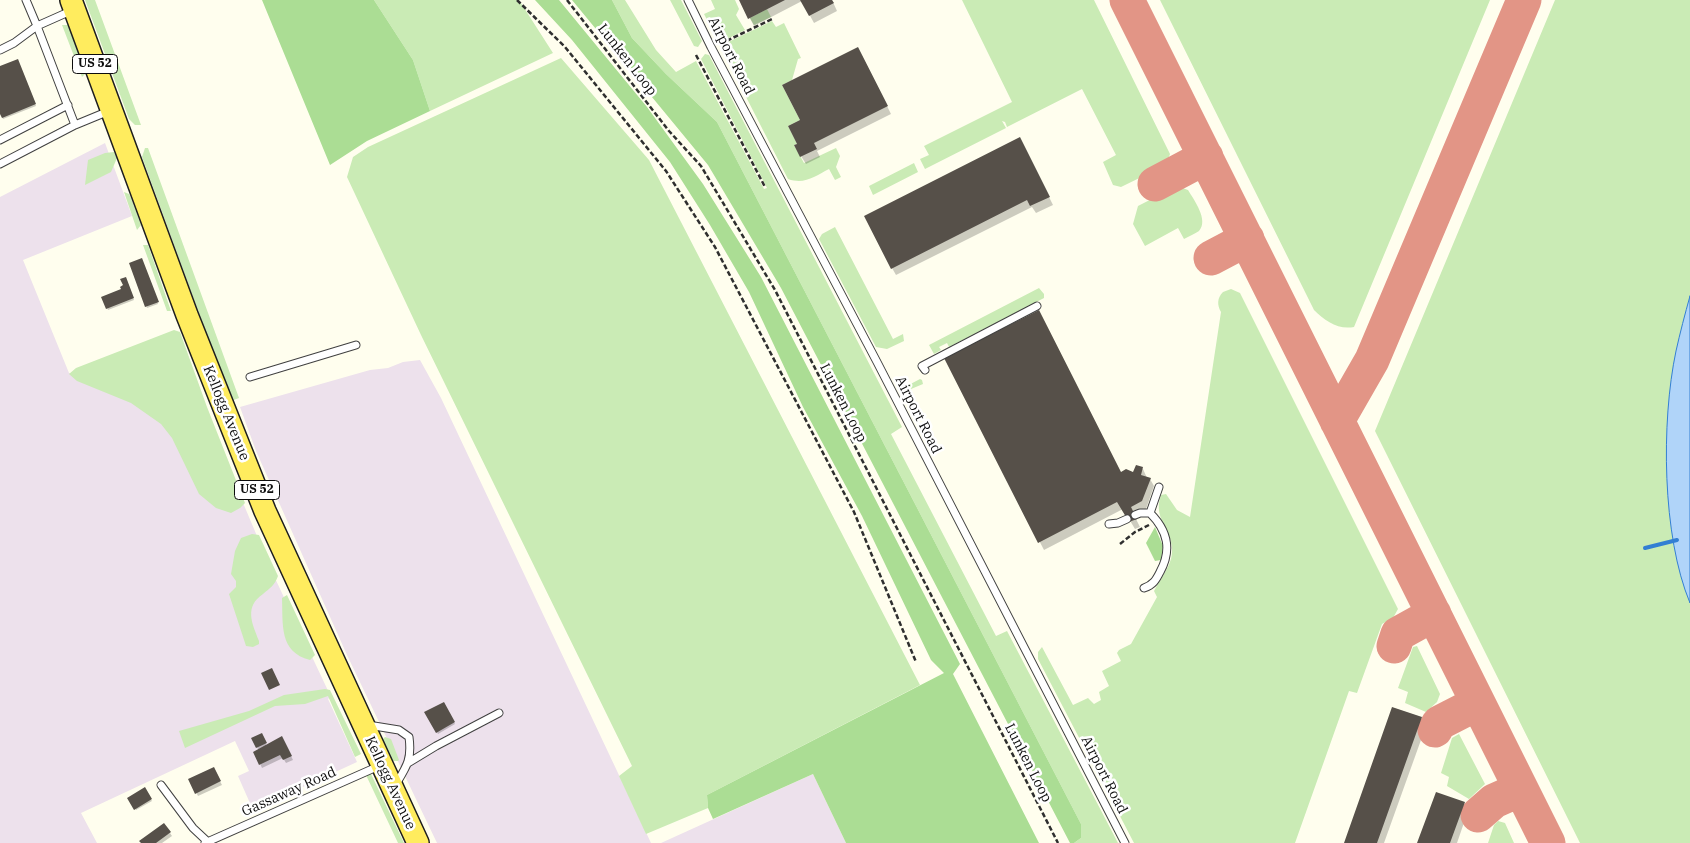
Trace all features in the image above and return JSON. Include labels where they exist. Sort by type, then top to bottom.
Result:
[{"type":"main road","name":"Kellogg Avenue","points":[[73,5],[187,314],[254,485],[418,843]]},
{"type":"lane","points":[[26,0],[75,125]]},
{"type":"lane","name":"Airport Road","points":[[688,0],[1125,843]]},
{"type":"lane","points":[[0,50],[73,5]]},
{"type":"lane","points":[[0,140],[68,105]]},
{"type":"lane","points":[[0,164],[75,125],[112,110]]},
{"type":"lane","points":[[925,370],[922,366],[1037,306]]},
{"type":"lane","points":[[250,377],[356,345]]},
{"type":"lane","points":[[1150,513],[1160,487]]},
{"type":"lane","points":[[1135,515],[1150,513],[1157,521],[1166,540],[1168,551],[1156,581],[1144,588]]},
{"type":"lane","points":[[1109,524],[1127,519]]},
{"type":"lane","points":[[408,763],[499,713]]},
{"type":"lane","points":[[363,725],[399,730],[409,737],[411,751],[408,763],[393,789]]},
{"type":"lane","name":"Gassaway Road","points":[[207,842],[382,765]]},
{"type":"lane","points":[[161,784],[193,828],[207,842]]},
{"type":"path","points":[[517,0],[565,47],[666,170],[715,247],[854,512],[916,662]]},
{"type":"path","name":"Lunken Loop","points":[[567,0],[669,130],[701,166],[775,290],[1058,843]]},
{"type":"path","points":[[720,44],[772,19]]},
{"type":"path","points":[[696,55],[765,187]]},
{"type":"path","points":[[1120,544],[1135,532],[1157,521]]},
{"type":"shaded area","points":[[105,143],[132,216],[23,260],[69,373],[195,389],[273,574],[331,697],[328,699],[357,762],[253,810],[238,776],[249,771],[235,741],[81,813],[97,843],[0,843],[0,197]]},
{"type":"shaded area","points":[[420,360],[441,398],[651,843],[437,843],[347,655],[256,451],[240,407],[370,370],[388,368],[403,362]]},
{"type":"shaded area","points":[[813,774],[846,843],[661,843]]},
{"type":"green space","points":[[85,0],[95,0],[141,125],[135,125],[129,119]]},
{"type":"green space","points":[[262,0],[374,0],[413,60],[430,111],[367,141],[330,165]]},
{"type":"green space","points":[[374,0],[519,0],[553,53],[430,111],[413,60]]},
{"type":"green space","points":[[535,0],[559,0],[647,107],[703,184],[761,277],[960,664],[953,674],[1039,843],[846,843],[813,774],[713,819],[708,808],[707,795],[944,673],[931,660],[862,516],[803,407],[749,292],[710,225],[670,162],[572,40]]},
{"type":"green space","points":[[572,0],[612,0],[632,38],[666,74],[717,122],[1081,824],[1081,838],[1074,843],[1070,843],[781,288],[708,165]]},
{"type":"green space","points":[[612,0],[625,0],[656,50],[676,72],[696,61],[764,189],[767,188],[701,59],[705,54],[709,55],[902,427],[891,434],[996,636],[1007,631],[1118,843],[1074,843],[1081,838],[1081,824],[717,122],[666,74],[632,38]]},
{"type":"green space","points":[[670,0],[681,0],[702,41],[698,47],[694,46]]},
{"type":"green space","points":[[711,0],[735,0],[739,9],[736,15],[745,30],[719,43],[704,14],[715,9]]},
{"type":"green space","points":[[962,0],[1094,0],[1170,154],[1166,165],[1121,187],[1113,185],[1103,162],[1116,155],[1082,89],[1007,127],[1005,122],[1002,121],[1006,128],[925,169],[920,159],[929,155],[924,146],[1012,102]]},
{"type":"green space","points":[[1160,0],[1490,0],[1354,327],[1348,328],[1332,324],[1314,310]]},
{"type":"green space","points":[[1555,0],[1690,0],[1690,843],[1580,843],[1375,431]]},
{"type":"green space","points":[[767,9],[771,17],[754,25],[750,18]]},
{"type":"green space","points":[[772,21],[776,27],[784,23],[801,58],[798,59],[792,80],[782,85],[800,120],[788,126],[797,144],[794,145],[804,163],[836,148],[840,156],[836,167],[841,177],[835,180],[829,169],[805,180],[794,181],[788,179],[720,46]]},
{"type":"green space","points":[[62,25],[68,25],[86,73],[82,77]]},
{"type":"green space","points":[[561,58],[649,160],[920,685],[707,795],[708,808],[646,834],[619,776],[632,766],[421,335],[347,177],[353,157],[368,147]]},
{"type":"green space","points":[[145,148],[148,148],[239,398],[231,401],[142,157]]},
{"type":"green space","points":[[114,152],[117,158],[111,172],[85,185],[88,160],[105,153]]},
{"type":"green space","points":[[914,163],[918,172],[873,195],[869,186]]},
{"type":"green space","points":[[1177,186],[1188,190],[1194,199],[1200,210],[1202,226],[1199,231],[1184,239],[1178,228],[1145,246],[1133,224],[1138,206]]},
{"type":"green space","points":[[124,192],[129,194],[141,225],[137,230]]},
{"type":"green space","points":[[835,227],[893,339],[903,334],[904,341],[887,349],[876,347],[819,239],[822,234]]},
{"type":"green space","points":[[143,245],[148,245],[171,311],[167,311]]},
{"type":"green space","points":[[1039,288],[1044,294],[1044,298],[949,347],[947,343],[939,347],[941,350],[934,354],[929,345]]},
{"type":"green space","points":[[1231,289],[1240,293],[1398,609],[1393,618],[1382,624],[1357,693],[1349,691],[1295,843],[1134,843],[1038,659],[1038,652],[1042,647],[1073,705],[1088,698],[1094,704],[1101,700],[1099,692],[1109,686],[1102,671],[1121,661],[1117,653],[1131,644],[1157,597],[1154,591],[1170,563],[1172,550],[1171,541],[1159,513],[1161,495],[1166,494],[1177,510],[1190,517],[1221,312],[1218,304],[1221,294]]},
{"type":"green space","points":[[174,330],[180,332],[245,503],[231,513],[216,508],[199,494],[172,438],[161,424],[131,403],[77,381],[69,374],[76,368]]},
{"type":"green space","points":[[920,379],[923,384],[911,389],[915,399],[905,404],[902,397],[903,388]]},
{"type":"green space","points":[[1155,527],[1163,546],[1161,560],[1155,561],[1146,543]]},
{"type":"green space","points":[[252,534],[259,535],[278,576],[272,586],[253,604],[251,616],[259,644],[253,647],[246,646],[229,594],[236,587],[236,581],[231,574],[235,551],[241,538]]},
{"type":"green space","points":[[287,595],[315,655],[310,660],[293,651],[285,636],[282,618],[282,598]]},
{"type":"green space","points":[[1417,646],[1440,694],[1437,702],[1426,712],[1405,703],[1408,692],[1398,688],[1413,647]]},
{"type":"green space","points":[[325,689],[330,690],[361,754],[355,757],[328,696],[305,704],[275,706],[185,748],[179,731],[249,711],[284,695]]},
{"type":"green space","points":[[1459,734],[1485,784],[1469,799],[1447,786],[1449,777],[1441,773],[1452,738]]},
{"type":"green space","points":[[385,737],[391,739],[398,761],[392,761],[382,740]]},
{"type":"green space","points":[[371,774],[404,843],[398,843],[366,775]]},
{"type":"green space","points":[[1498,821],[1505,823],[1514,843],[1488,843],[1494,825]]},
{"type":"water","points":[[1690,296],[1690,603],[1681,576],[1669,513],[1666,444],[1671,379]]},
{"type":"building","points":[[739,0],[785,0],[748,19]]},
{"type":"building","points":[[800,0],[832,0],[834,3],[809,16]]},
{"type":"building","points":[[858,47],[888,106],[814,143],[817,149],[800,157],[794,145],[797,144],[788,126],[800,120],[782,85]]},
{"type":"building","points":[[18,59],[36,104],[2,118],[0,114],[0,66]]},
{"type":"building","points":[[1020,137],[1050,197],[1030,206],[1027,200],[891,269],[864,216]]},
{"type":"building","points":[[142,258],[159,302],[145,307],[129,263]]},
{"type":"building","points":[[126,277],[134,298],[106,309],[101,297],[121,289],[120,287],[123,285],[120,279]]},
{"type":"building","points":[[1039,310],[1121,472],[1126,469],[1133,472],[1136,465],[1143,467],[1141,475],[1151,478],[1142,501],[1131,507],[1137,519],[1129,522],[1117,502],[1038,543],[944,358]]},
{"type":"building","points":[[272,668],[280,685],[269,690],[261,673]]},
{"type":"building","points":[[444,702],[455,722],[436,733],[424,712]]},
{"type":"building","points":[[1392,707],[1422,717],[1377,843],[1344,843]]},
{"type":"building","points":[[262,733],[267,743],[256,748],[251,738]]},
{"type":"building","points":[[282,736],[292,756],[283,760],[280,755],[259,765],[253,752]]},
{"type":"building","points":[[214,767],[221,781],[195,794],[188,779]]},
{"type":"building","points":[[145,787],[152,799],[134,810],[127,798]]},
{"type":"building","points":[[1436,792],[1465,802],[1450,843],[1417,843]]},
{"type":"building","points":[[164,823],[171,832],[156,843],[141,843],[139,841]]},
{"type":"waterway","points":[[1645,548],[1677,540]]},
{"type":"taxiway","points":[[1127,0],[1548,843]]},
{"type":"taxiway","points":[[1337,421],[1372,360],[1524,0]]},
{"type":"taxiway","points":[[1155,184],[1206,157]]},
{"type":"taxiway","points":[[1211,258],[1247,239]]},
{"type":"taxiway","points":[[1394,646],[1398,634],[1434,614]]},
{"type":"taxiway","points":[[1435,730],[1439,723],[1478,703]]},
{"type":"taxiway","points":[[1478,815],[1494,801],[1521,789]]}]
